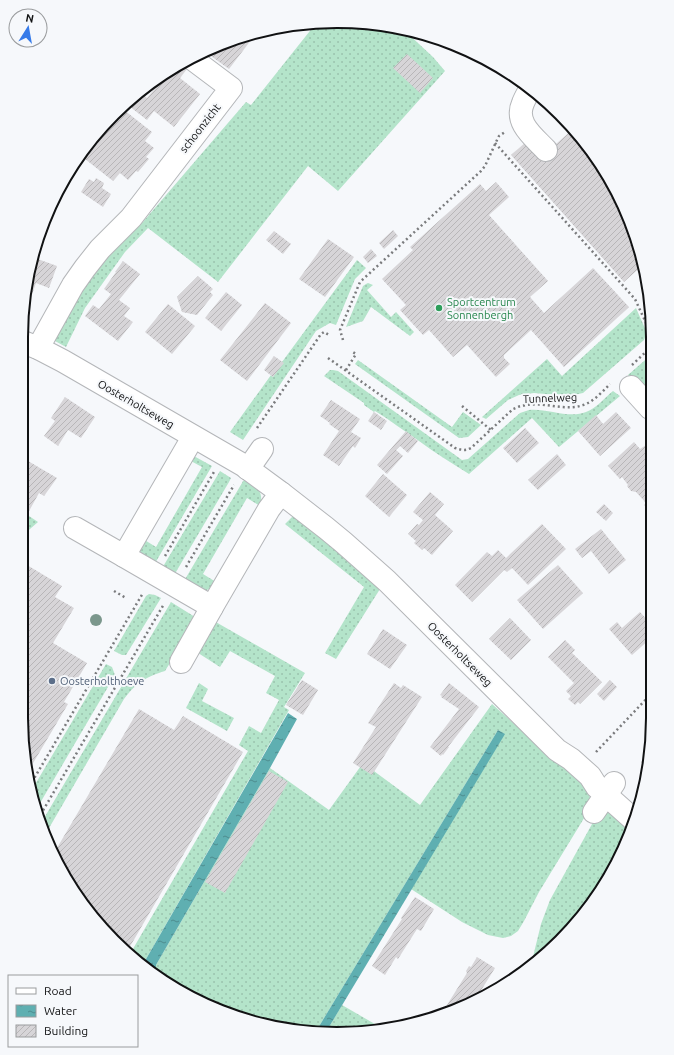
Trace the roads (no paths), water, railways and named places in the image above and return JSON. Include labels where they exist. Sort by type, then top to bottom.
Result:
[{"type":"street","name":"schoonzicht","points":[[31,345],[66,298],[85,268],[100,249],[127,223],[231,88],[196,62]]},
{"type":"street","points":[[527,94],[521,108],[521,120],[525,127],[546,150]]},
{"type":"street","name":"Oosterholtseweg","points":[[31,345],[70,365],[241,476],[287,492],[387,580],[418,602],[557,750],[571,758],[590,776],[605,796],[630,817]]},
{"type":"street","points":[[623,383],[646,404]]},
{"type":"street","points":[[241,476],[259,440]]},
{"type":"street","points":[[124,556],[189,444]]},
{"type":"street","points":[[181,662],[269,510],[287,492]]},
{"type":"street","points":[[75,528],[212,607]]},
{"type":"water","points":[[288,713],[297,719],[156,965],[156,968],[145,960]]},
{"type":"water","points":[[498,730],[505,734],[329,1027],[319,1026]]},
{"type":"place","name":"Sportcentrum Sonnenbergh","points":[[439,308]]},
{"type":"place","name":"Oosterholthoeve","points":[[52,681]]}]
